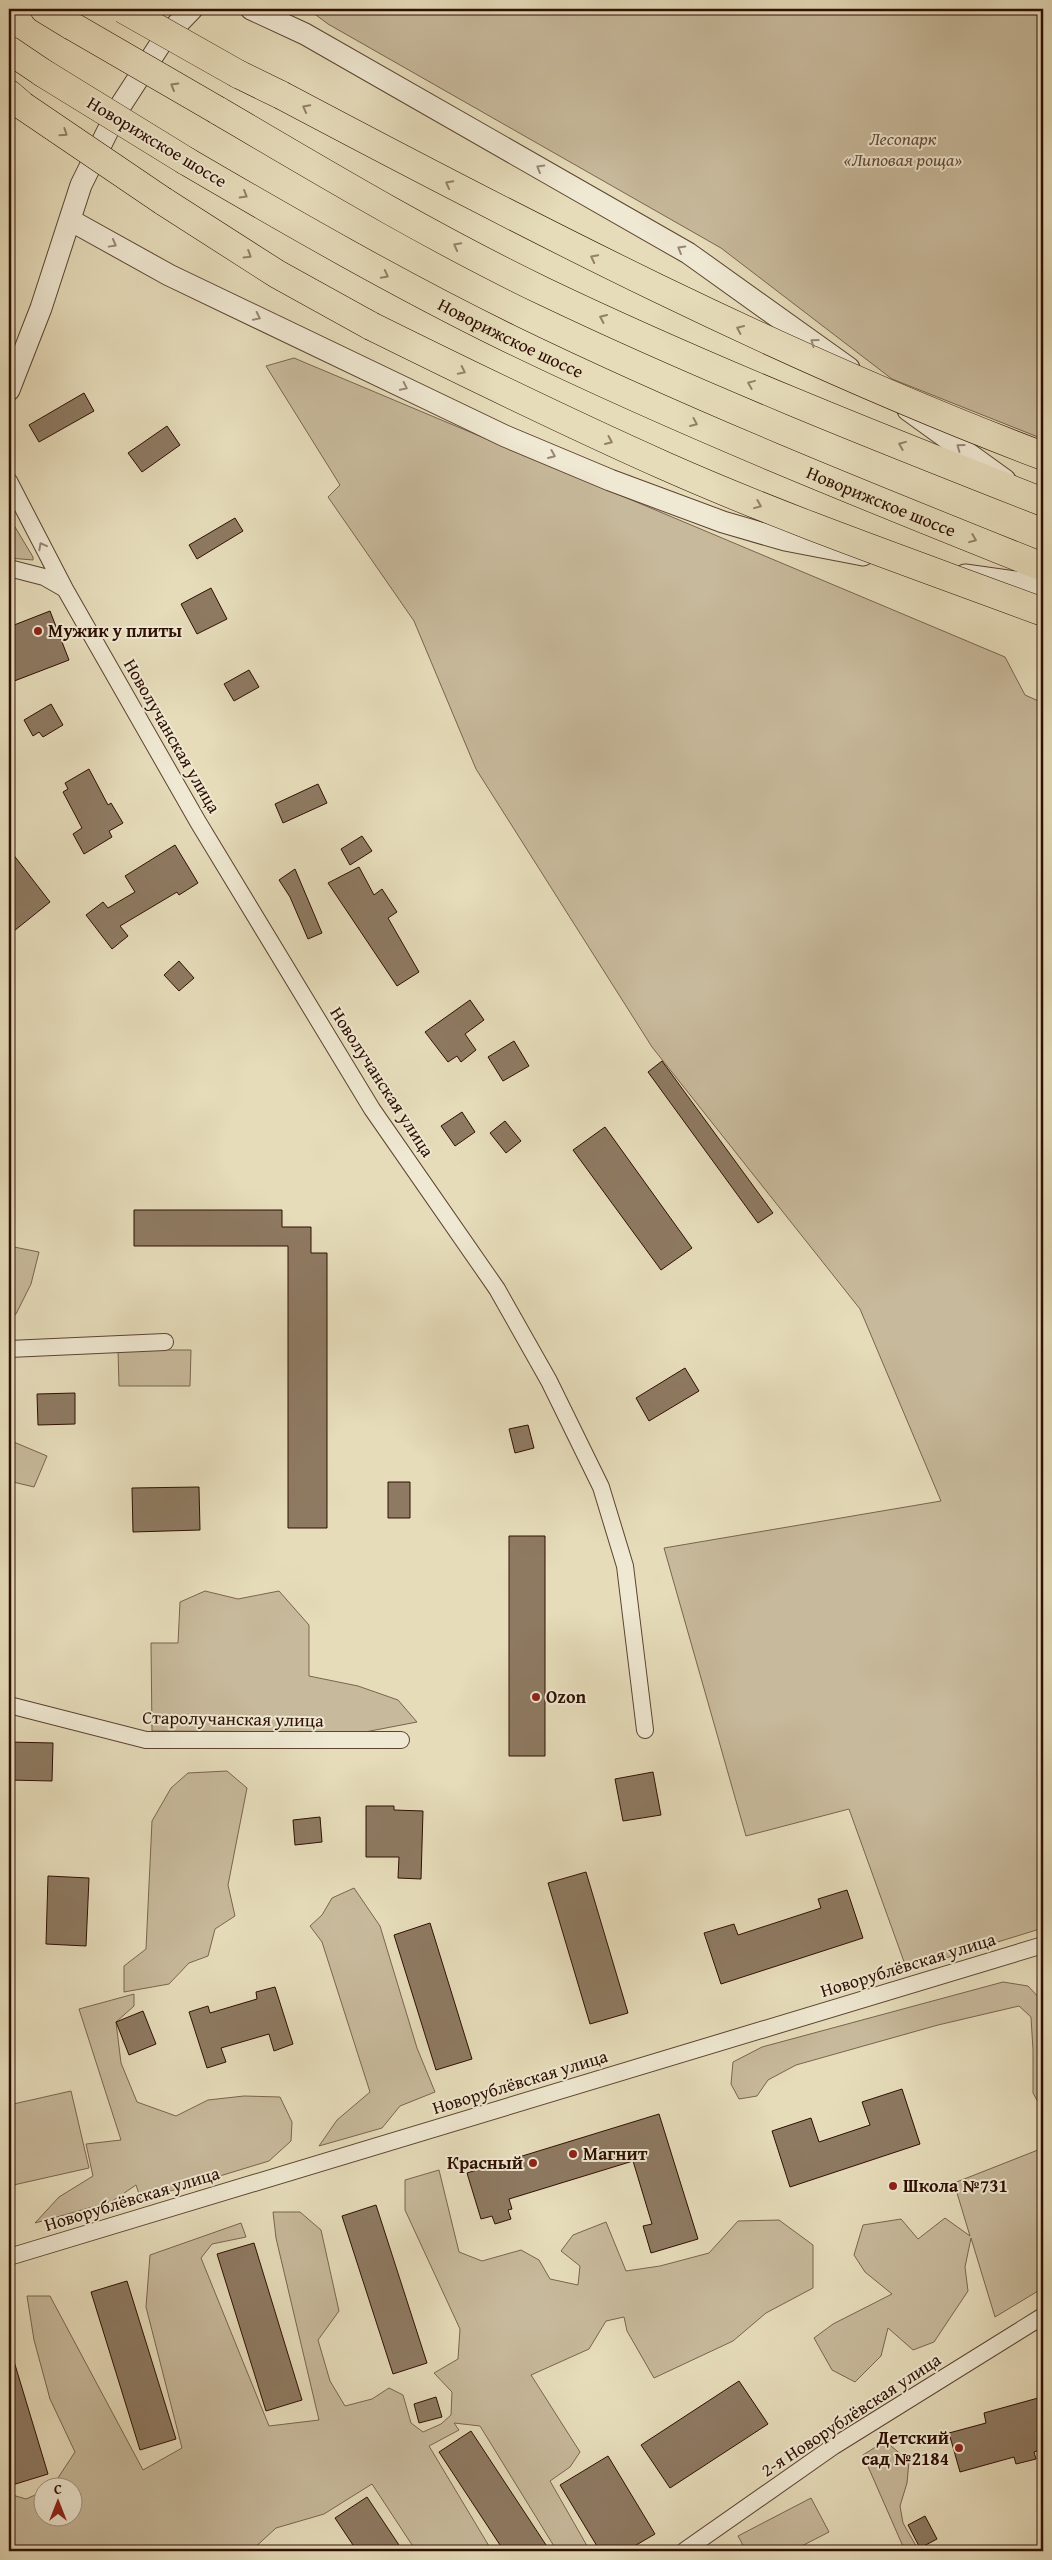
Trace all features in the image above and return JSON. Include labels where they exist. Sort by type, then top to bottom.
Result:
[{"type":"highway","points":[[44,9],[376,204],[542,290],[735,378],[1036,499]]},
{"type":"highway","points":[[123,9],[238,74],[477,199],[721,320],[979,432],[1043,456]]},
{"type":"highway","name":"Новорижское шоссе","points":[[9,50],[186,162],[350,257],[508,338],[754,450],[1043,567]]},
{"type":"highway","points":[[16,100],[163,201],[277,274],[371,326],[531,406],[666,467],[802,523],[1043,612]]},
{"type":"street","points":[[9,390],[40,308],[81,185],[119,108],[165,37],[192,9]]},
{"type":"street","points":[[251,9],[305,34],[688,253],[1036,499]]},
{"type":"street","points":[[286,9],[305,34]]},
{"type":"street","points":[[70,220],[169,274],[505,436],[697,512],[784,540],[940,571],[1043,586]]},
{"type":"street","name":"Новолучанская улица","points":[[9,481],[12,495],[198,822],[372,1109],[496,1289],[548,1381],[601,1487],[625,1566],[645,1730]]},
{"type":"street","points":[[9,568],[44,577],[65,589]]},
{"type":"street","points":[[9,1349],[165,1342]]},
{"type":"street","name":"Старолучанская улица","points":[[9,1706],[146,1740],[401,1740]]},
{"type":"street","name":"Новорублёвская улица","points":[[9,2257],[1043,1945]]},
{"type":"street","name":"2-я Новорублёвская улица","points":[[684,2551],[834,2446],[1043,2316]]},
{"type":"green space","name":"Лесопарк «Липовая роща»","points":[[308,9],[1043,9],[1043,439],[892,379],[721,248],[328,24]]},
{"type":"green space","points":[[294,358],[1005,657],[1025,695],[1043,703],[1043,1928],[907,1970],[849,1809],[746,1836],[664,1548],[941,1501],[860,1309],[652,1047],[476,769],[414,621],[328,497],[340,485],[266,366]]},
{"type":"green space","points":[[9,517],[33,557],[33,560],[9,558]]},
{"type":"green space","points":[[9,1246],[39,1252],[31,1284],[16,1314],[9,1317]]},
{"type":"green space","points":[[118,1350],[191,1350],[190,1386],[119,1386]]},
{"type":"green space","points":[[9,1440],[47,1456],[34,1487],[9,1481]]},
{"type":"green space","points":[[205,1591],[238,1599],[279,1591],[309,1625],[309,1676],[358,1686],[398,1700],[417,1722],[365,1732],[152,1731],[151,1643],[178,1643],[180,1602]]},
{"type":"green space","points":[[227,1771],[247,1788],[228,1885],[235,1916],[215,1929],[208,1956],[189,1963],[169,1984],[124,1992],[124,1966],[146,1949],[152,1821],[171,1788],[188,1773]]},
{"type":"green space","points":[[354,1888],[380,1926],[417,2048],[435,2092],[400,2106],[382,2128],[319,2146],[337,2120],[370,2092],[322,1942],[310,1926],[322,1915],[332,1898]]},
{"type":"green space","points":[[1003,1982],[1028,1986],[1043,2002],[1043,2111],[1033,2093],[1031,2017],[1019,2006],[938,2025],[796,2065],[768,2080],[757,2096],[739,2099],[731,2084],[733,2062],[762,2047]]},
{"type":"green space","points":[[134,1994],[134,2006],[116,2022],[121,2063],[137,2102],[176,2116],[208,2100],[244,2096],[280,2097],[292,2122],[291,2141],[269,2161],[141,2200],[136,2185],[111,2202],[35,2223],[59,2197],[93,2176],[86,2144],[121,2140],[79,2009]]},
{"type":"green space","points":[[71,2091],[89,2168],[9,2186],[9,2105]]},
{"type":"green space","points":[[1043,2148],[1043,2288],[995,2317],[971,2238],[965,2267],[968,2291],[934,2342],[913,2350],[888,2328],[881,2356],[855,2382],[832,2370],[814,2338],[833,2324],[892,2294],[865,2272],[854,2255],[863,2225],[901,2219],[918,2239],[945,2218],[970,2236],[954,2183]]},
{"type":"green space","points":[[439,2170],[459,2252],[482,2261],[521,2250],[539,2260],[550,2279],[578,2285],[580,2266],[561,2251],[573,2235],[606,2222],[626,2271],[660,2266],[709,2253],[738,2221],[779,2220],[813,2245],[813,2288],[766,2313],[733,2341],[654,2378],[627,2331],[624,2317],[606,2321],[589,2349],[531,2375],[580,2452],[570,2467],[550,2481],[590,2551],[557,2551],[480,2426],[454,2423],[459,2430],[429,2446],[492,2551],[416,2551],[372,2484],[324,2514],[276,2528],[251,2551],[9,2551],[9,2494],[26,2499],[32,2496],[32,2528],[82,2528],[82,2478],[58,2478],[75,2452],[50,2399],[34,2340],[27,2296],[50,2296],[143,2470],[182,2448],[146,2307],[150,2255],[241,2223],[246,2237],[212,2244],[201,2258],[269,2426],[319,2420],[276,2238],[273,2212],[300,2212],[321,2230],[339,2311],[318,2340],[330,2381],[345,2406],[372,2399],[389,2388],[403,2395],[411,2423],[423,2432],[441,2424],[451,2415],[452,2392],[434,2373],[458,2359],[460,2329],[405,2210],[405,2180]]},
{"type":"green space","points":[[885,2441],[909,2461],[907,2483],[900,2506],[903,2523],[919,2551],[905,2551],[863,2455]]},
{"type":"green space","points":[[811,2498],[829,2532],[792,2551],[746,2551],[738,2536]]},
{"type":"building","points":[[84,393],[94,411],[39,442],[29,425]]},
{"type":"building","points":[[167,426],[180,445],[142,472],[128,453]]},
{"type":"building","points":[[235,518],[243,531],[197,559],[189,545]]},
{"type":"building","points":[[211,588],[227,619],[197,634],[181,604]]},
{"type":"building","points":[[50,611],[69,660],[9,683],[9,627]]},
{"type":"building","points":[[249,670],[259,687],[234,701],[224,684]]},
{"type":"building","points":[[51,704],[63,725],[43,737],[39,732],[33,736],[24,720]]},
{"type":"building","points":[[89,769],[108,805],[111,803],[123,823],[109,831],[112,837],[84,854],[73,834],[82,828],[63,792],[68,789],[65,783]]},
{"type":"building","points":[[318,784],[327,803],[283,823],[275,804]]},
{"type":"building","points":[[362,836],[372,851],[350,865],[341,849]]},
{"type":"building","points":[[175,845],[198,883],[179,895],[177,892],[120,926],[128,936],[112,949],[86,915],[103,902],[108,908],[135,892],[125,876]]},
{"type":"building","points":[[9,849],[50,902],[9,935]]},
{"type":"building","points":[[359,867],[374,895],[382,889],[397,912],[388,918],[419,972],[397,986],[328,883]]},
{"type":"building","points":[[295,869],[322,933],[308,939],[290,897],[279,880]]},
{"type":"building","points":[[179,961],[194,978],[179,991],[164,975]]},
{"type":"building","points":[[470,1000],[484,1020],[465,1034],[476,1050],[461,1062],[457,1056],[448,1062],[425,1032]]},
{"type":"building","points":[[514,1041],[529,1066],[503,1081],[488,1057]]},
{"type":"building","points":[[662,1061],[773,1213],[758,1223],[648,1072]]},
{"type":"building","points":[[462,1112],[475,1132],[455,1146],[441,1126]]},
{"type":"building","points":[[505,1121],[521,1141],[506,1153],[490,1133]]},
{"type":"building","points":[[605,1127],[692,1248],[661,1270],[573,1150]]},
{"type":"building","points":[[134,1210],[282,1210],[282,1227],[311,1227],[311,1253],[327,1253],[327,1528],[288,1528],[288,1246],[134,1246]]},
{"type":"building","points":[[685,1368],[699,1391],[649,1421],[636,1398]]},
{"type":"building","points":[[75,1393],[75,1424],[38,1425],[37,1394]]},
{"type":"building","points":[[528,1425],[534,1448],[515,1453],[509,1429]]},
{"type":"building","points":[[388,1482],[410,1482],[410,1518],[388,1518]]},
{"type":"building","points":[[199,1487],[200,1530],[133,1532],[132,1488]]},
{"type":"building","points":[[509,1536],[545,1536],[545,1756],[509,1756]]},
{"type":"building","points":[[9,1742],[53,1743],[52,1781],[9,1780]]},
{"type":"building","points":[[653,1772],[661,1815],[623,1821],[615,1779]]},
{"type":"building","points":[[366,1806],[394,1806],[394,1810],[423,1811],[421,1879],[398,1878],[399,1857],[366,1857]]},
{"type":"building","points":[[320,1817],[322,1842],[295,1845],[293,1820]]},
{"type":"building","points":[[586,1872],[628,2013],[590,2024],[548,1883]]},
{"type":"building","points":[[48,1876],[89,1878],[86,1946],[46,1944]]},
{"type":"building","points":[[847,1890],[863,1938],[721,1984],[704,1933],[734,1924],[738,1935],[821,1908],[818,1899]]},
{"type":"building","points":[[430,1923],[472,2059],[436,2070],[394,1935]]},
{"type":"building","points":[[275,1987],[293,2044],[274,2051],[269,2034],[221,2048],[226,2062],[207,2068],[189,2012],[208,2006],[210,2013],[257,1999],[256,1992]]},
{"type":"building","points":[[143,2011],[156,2044],[129,2055],[116,2022]]},
{"type":"building","points":[[902,2089],[920,2144],[790,2187],[772,2131],[811,2118],[819,2142],[870,2125],[862,2102]]},
{"type":"building","points":[[659,2114],[698,2239],[651,2253],[643,2226],[652,2224],[633,2161],[509,2199],[512,2209],[508,2210],[511,2219],[495,2224],[492,2216],[481,2219],[467,2173]]},
{"type":"building","points":[[376,2205],[427,2363],[393,2374],[342,2216]]},
{"type":"building","points":[[254,2243],[302,2400],[266,2411],[217,2254]]},
{"type":"building","points":[[127,2281],[176,2439],[140,2450],[91,2292]]},
{"type":"building","points":[[9,2358],[13,2358],[48,2474],[9,2486]]},
{"type":"building","points":[[739,2381],[768,2424],[670,2488],[641,2445]]},
{"type":"building","points":[[436,2397],[442,2417],[419,2423],[414,2404]]},
{"type":"building","points":[[1038,2398],[1041,2408],[1043,2408],[1043,2449],[1034,2452],[1036,2459],[1016,2464],[1014,2457],[960,2472],[949,2433],[986,2423],[984,2413]]},
{"type":"building","points":[[471,2431],[550,2551],[504,2551],[439,2452]]},
{"type":"building","points":[[608,2456],[655,2534],[626,2551],[600,2551],[560,2485]]},
{"type":"building","points":[[367,2497],[403,2551],[357,2551],[335,2518]]},
{"type":"building","points":[[925,2516],[937,2539],[920,2548],[908,2525]]},
{"type":"place","name":"Мужик у плиты","points":[[38,631]]},
{"type":"place","name":"Ozon","points":[[536,1697]]},
{"type":"place","name":"Магнит","points":[[573,2154]]},
{"type":"place","name":"Красный","points":[[533,2163]]},
{"type":"place","name":"Школа №731","points":[[893,2186]]},
{"type":"place","name":"Детский сад №2184","points":[[959,2448]]}]
